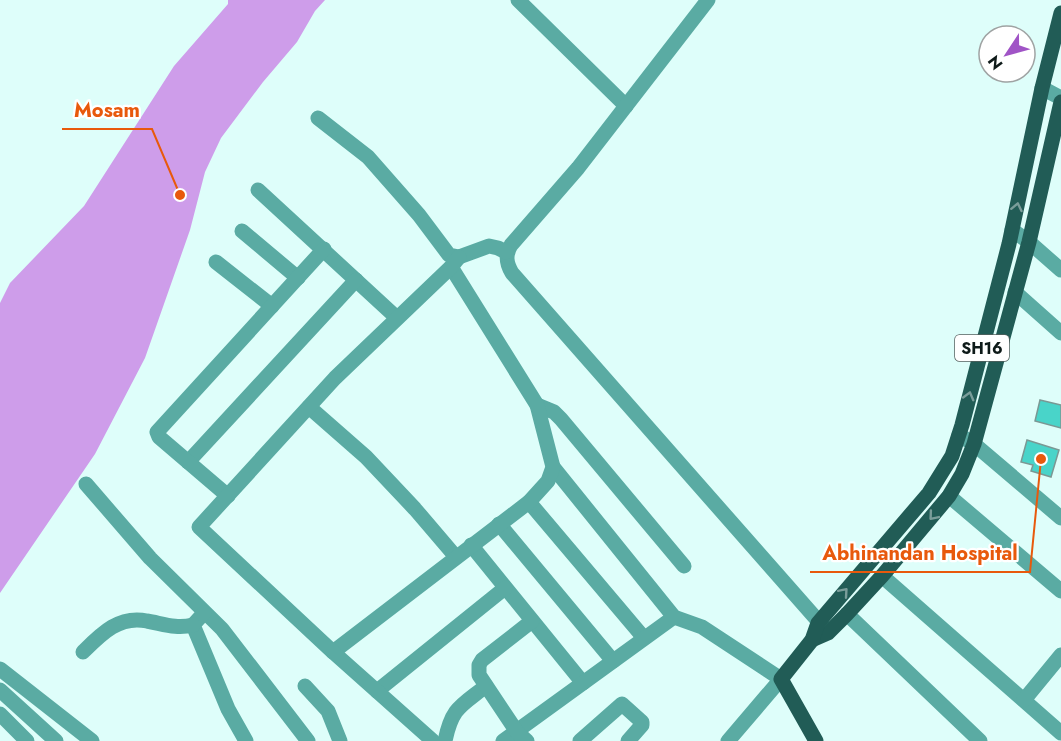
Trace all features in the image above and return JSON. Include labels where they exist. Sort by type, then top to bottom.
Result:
[{"type":"main road","name":"SH16","points":[[823,628],[929,493],[952,456],[1012,230],[1042,88],[1061,13]]},
{"type":"main road","name":"SH16","points":[[847,614],[949,496],[962,474],[974,444],[1029,242],[1061,100]]},
{"type":"main road","points":[[816,741],[782,679],[823,628],[847,614]]},
{"type":"street","points":[[518,0],[626,106]]},
{"type":"street","points":[[708,0],[578,168],[511,244],[506,252],[508,265],[512,273],[823,628]]},
{"type":"street","points":[[1042,88],[1061,100]]},
{"type":"street","points":[[318,118],[368,157],[419,215],[455,262],[537,405],[553,467],[674,617],[702,627],[782,679],[728,741]]},
{"type":"street","points":[[258,190],[398,318]]},
{"type":"street","points":[[1012,230],[1061,270]]},
{"type":"street","points":[[242,231],[298,278]]},
{"type":"street","points":[[433,741],[333,652],[199,527],[335,378],[455,262],[489,246],[506,252]]},
{"type":"street","points":[[228,496],[157,432],[324,249]]},
{"type":"street","points":[[216,262],[272,306]]},
{"type":"street","points":[[188,462],[356,280]]},
{"type":"street","points":[[1015,292],[1061,333]]},
{"type":"street","points":[[537,405],[554,412],[561,418],[684,566]]},
{"type":"street","points":[[309,407],[366,457],[415,508],[456,557]]},
{"type":"street","points":[[959,435],[974,444],[1061,518]]},
{"type":"street","points":[[333,652],[529,501],[548,481],[553,467]]},
{"type":"street","points":[[86,484],[150,558],[222,629],[308,741]]},
{"type":"street","points":[[949,496],[1061,591]]},
{"type":"street","points":[[529,501],[644,638]]},
{"type":"street","points":[[499,524],[613,661]]},
{"type":"street","points":[[471,545],[583,683]]},
{"type":"street","points":[[882,576],[1061,734]]},
{"type":"street","points":[[377,691],[506,588]]},
{"type":"street","points":[[83,652],[107,629],[131,620],[145,620],[174,627],[193,625],[204,613]]},
{"type":"street","points":[[847,614],[972,739]]},
{"type":"street","points":[[503,741],[522,736],[583,683],[674,617]]},
{"type":"street","points":[[522,736],[478,675],[479,665],[532,621]]},
{"type":"street","points":[[193,625],[228,709],[246,741]]},
{"type":"street","points":[[1024,700],[1061,655]]},
{"type":"street","points":[[0,669],[92,741]]},
{"type":"street","points":[[305,686],[328,711],[340,741]]},
{"type":"street","points":[[445,741],[455,711],[486,686]]},
{"type":"street","points":[[0,690],[56,741]]},
{"type":"street","points":[[580,741],[622,704],[642,722],[628,741]]},
{"type":"street","points":[[0,714],[27,741]]},
{"type":"shaded area","points":[[228,0],[325,0],[315,11],[297,42],[263,82],[221,138],[205,172],[190,230],[145,358],[95,454],[0,593],[0,303],[10,283],[84,206],[174,66],[228,4]]},
{"type":"building","points":[[1040,400],[1061,405],[1061,428],[1035,421]]},
{"type":"building","points":[[1027,440],[1059,450],[1051,477],[1031,471],[1033,465],[1021,462]]},
{"type":"place","name":"Mosam","points":[[180,195]]},
{"type":"place","name":"Abhinandan Hospital","points":[[1041,459]]}]
